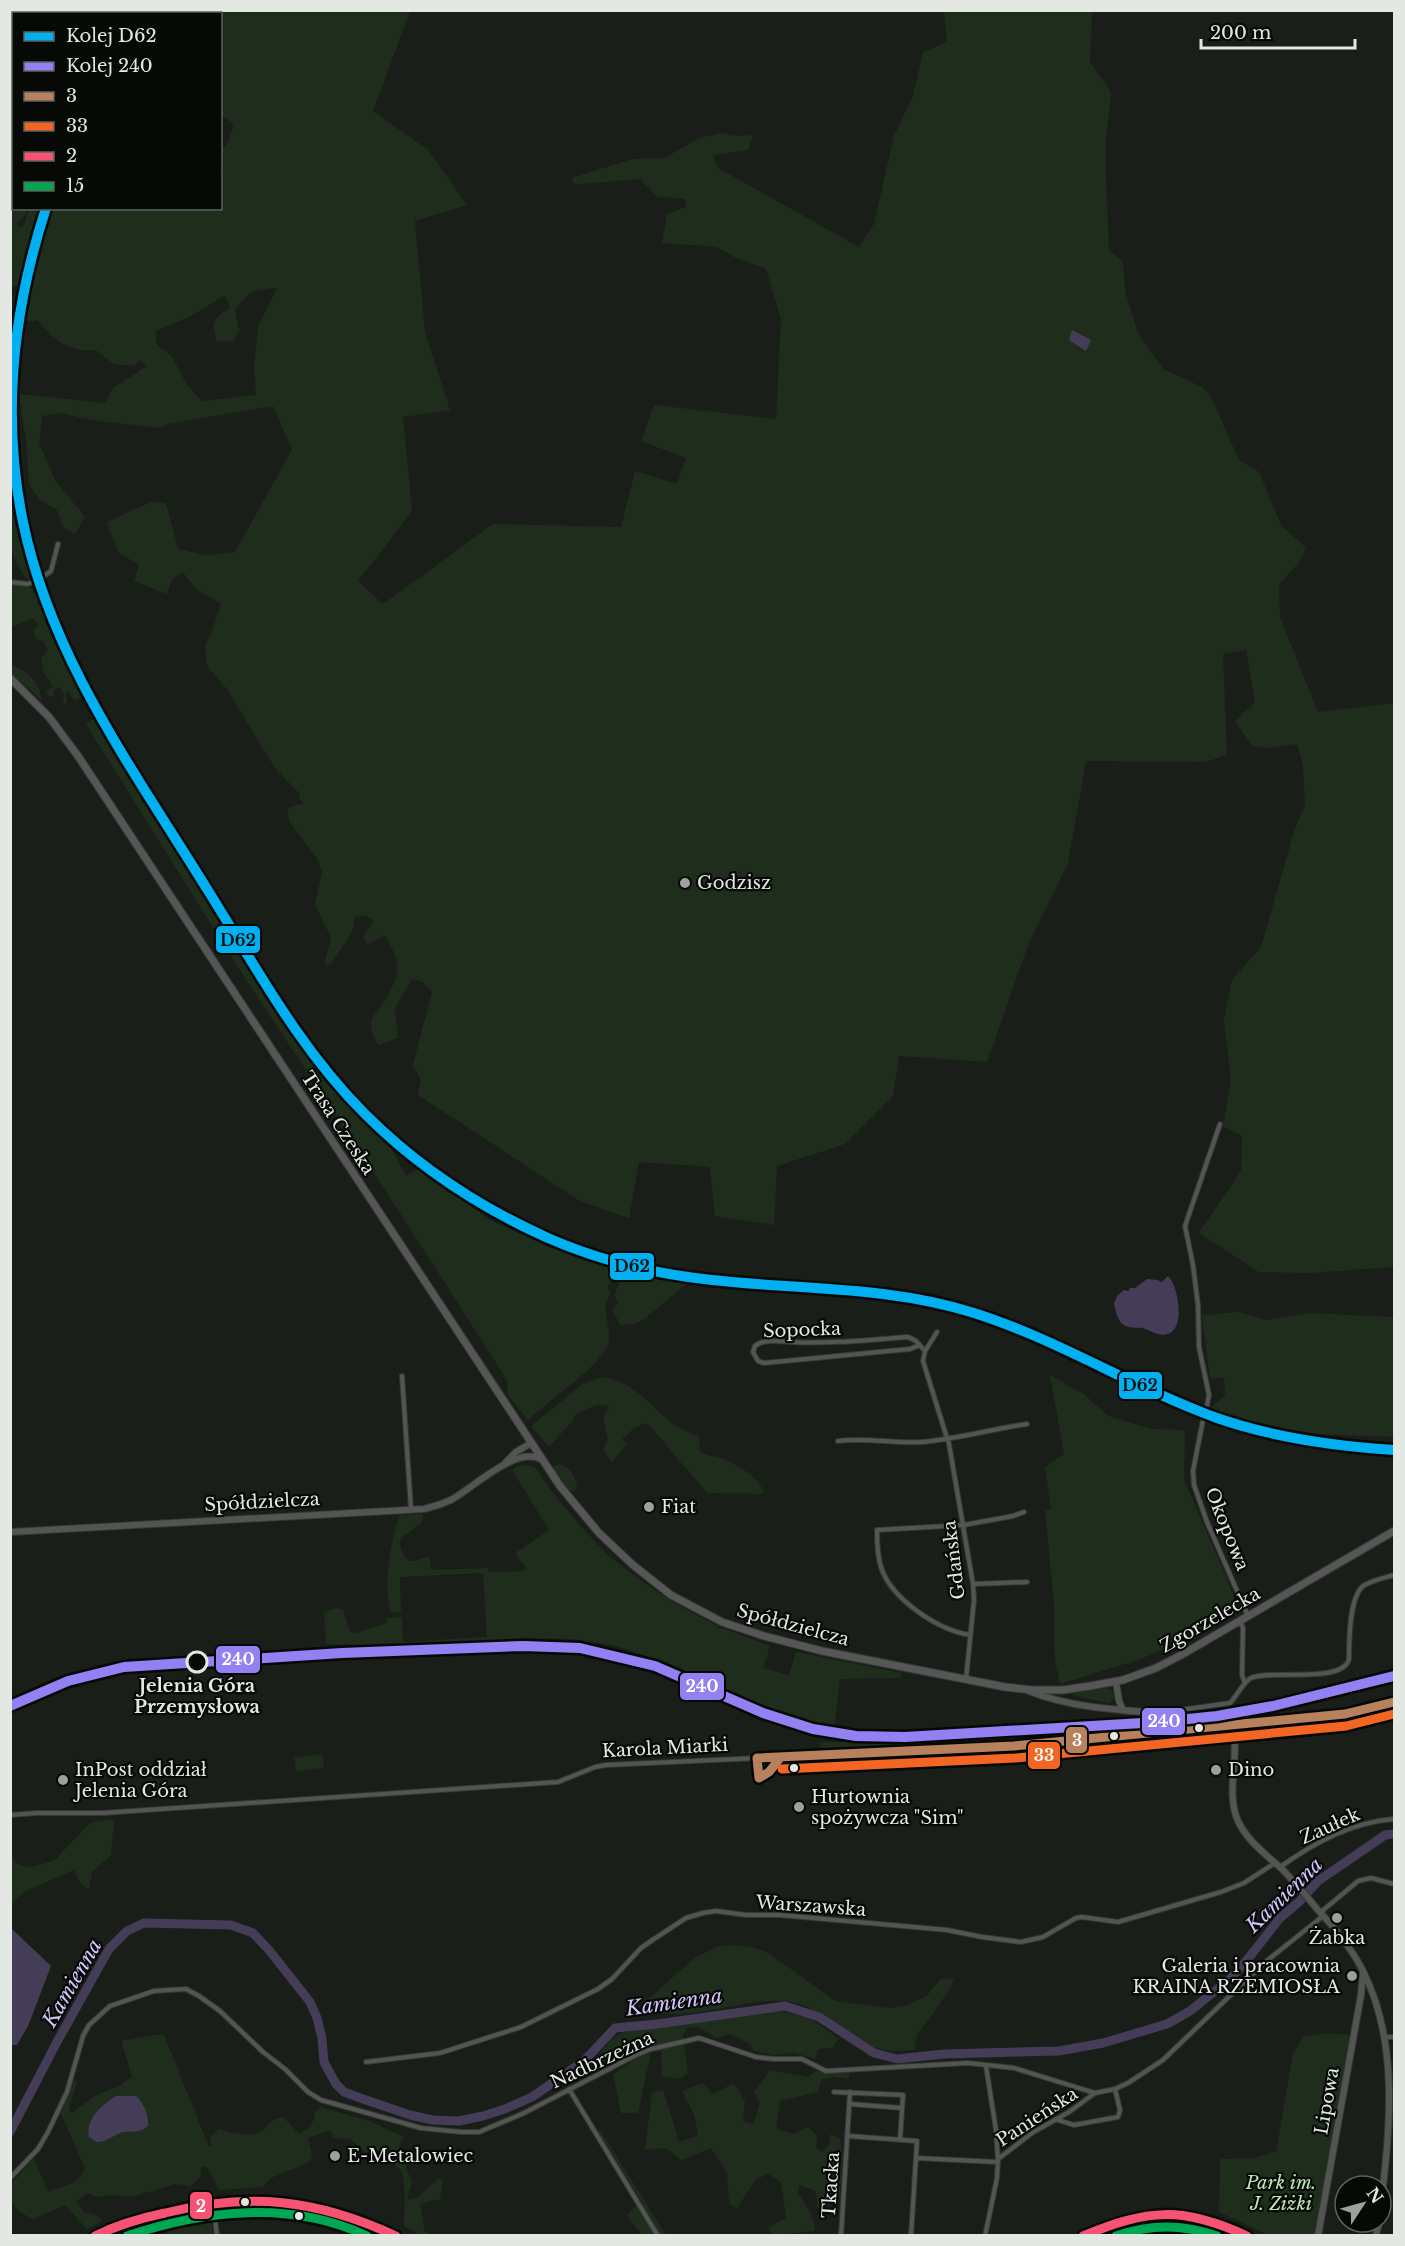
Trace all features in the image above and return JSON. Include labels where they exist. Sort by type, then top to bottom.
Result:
[{"type":"main road","name":"Trasa Czeska","points":[[10,678],[49,717],[78,756],[531,1443]]},
{"type":"main road","name":"Spółdzielcza","points":[[531,1443],[570,1499],[608,1542],[647,1577],[695,1608],[738,1628],[777,1640],[966,1680],[1026,1689]]},
{"type":"main road","name":"Zgorzelecka","points":[[1026,1689],[1053,1690],[1088,1687],[1116,1682],[1143,1673],[1172,1660],[1395,1531]]},
{"type":"street","points":[[40,579],[51,571],[58,544]]},
{"type":"street","points":[[10,582],[28,584],[33,582]]},
{"type":"street","name":"Okopowa","points":[[1220,1124],[1185,1226],[1198,1305],[1199,1347],[1209,1395],[1200,1428],[1193,1471],[1194,1485],[1207,1522],[1248,1616]]},
{"type":"street","points":[[920,1345],[925,1351],[938,1332]]},
{"type":"street","name":"Sopocka","points":[[908,1337],[920,1345],[910,1349],[764,1363],[758,1361],[753,1352],[759,1343],[783,1341],[830,1344],[908,1337]]},
{"type":"street","name":"Gdańska","points":[[925,1351],[925,1371],[948,1438],[973,1584],[974,1600],[966,1680]]},
{"type":"street","points":[[402,1376],[411,1509]]},
{"type":"street","points":[[838,1441],[851,1439],[919,1442],[1027,1424]]},
{"type":"street","name":"Spółdzielcza","points":[[10,1532],[432,1507],[449,1501],[502,1466],[519,1458],[529,1450],[531,1443]]},
{"type":"street","name":"Spółdzielcza","points":[[502,1466],[516,1452],[531,1443]]},
{"type":"street","points":[[519,1458],[533,1455],[542,1460]]},
{"type":"street","points":[[970,1635],[940,1625],[904,1600],[888,1581],[881,1567],[877,1530],[964,1525],[1024,1512]]},
{"type":"street","points":[[1026,1689],[1053,1698],[1123,1710],[1158,1713],[1230,1703],[1245,1684],[1253,1678],[1272,1675],[1319,1674],[1347,1665],[1354,1598],[1360,1588],[1368,1583],[1395,1575]]},
{"type":"street","points":[[973,1584],[1027,1582]]},
{"type":"street","points":[[1240,1621],[1243,1634],[1242,1675],[1245,1684]]},
{"type":"street","points":[[1116,1682],[1123,1710]]},
{"type":"street","name":"Karola Miarki","points":[[10,1815],[103,1813],[558,1782],[606,1765],[1014,1746],[1345,1714],[1395,1702]]},
{"type":"street","points":[[1158,1713],[1160,1732]]},
{"type":"street","points":[[1233,1726],[1236,1738],[1235,1813],[1243,1830],[1320,1912],[1363,1971],[1372,1989],[1384,2037],[1389,2077],[1384,2174]]},
{"type":"street","name":"Zaułek","points":[[1277,1865],[1317,1843],[1363,1824],[1395,1819]]},
{"type":"street","name":"Warszawska","points":[[366,2062],[440,2053],[514,2030],[598,1989],[612,1979],[641,1948],[679,1922],[716,1911],[947,1929],[982,1937],[1021,1942],[1043,1937],[1076,1918],[1118,1922],[1221,1892],[1244,1883],[1277,1865]]},
{"type":"street","name":"Nadbrzeżna","points":[[10,2178],[38,2149],[48,2132],[67,2092],[83,2036],[93,2020],[116,2003],[164,1989],[186,1989],[199,1996],[220,2011],[308,2092],[321,2100],[421,2128],[461,2132],[486,2130],[636,2055],[651,2049],[699,2038],[756,2057],[802,2059],[826,2071],[962,2063],[1014,2068],[1095,2093],[1115,2089],[1163,2060],[1320,1912],[1358,1881],[1371,1878],[1395,1884]]},
{"type":"street","name":"Lipowa","points":[[1318,2235],[1361,1995],[1363,1971]]},
{"type":"street","points":[[1384,2037],[1395,2037]]},
{"type":"street","points":[[916,2158],[998,2161],[996,2130],[986,2066]]},
{"type":"street","points":[[569,2089],[658,2235]]},
{"type":"street","points":[[1058,2120],[1079,2124],[1118,2117],[1120,2110],[1115,2089]]},
{"type":"street","points":[[834,2092],[903,2095],[900,2140],[916,2141],[911,2235]]},
{"type":"street","name":"Tkacka","points":[[841,2235],[850,2092]]},
{"type":"street","name":"Panieńska","points":[[985,2235],[998,2178],[998,2161],[1032,2133],[1058,2120],[1095,2093]]},
{"type":"street","points":[[849,2104],[902,2108]]},
{"type":"street","name":"Tkacka","points":[[848,2136],[900,2140]]},
{"type":"street","points":[[94,2235],[152,2216],[213,2202],[257,2199],[297,2203],[337,2211],[397,2235]]},
{"type":"street","points":[[213,2202],[217,2235]]},
{"type":"street","points":[[1082,2235],[1145,2214],[1171,2214],[1205,2219],[1248,2235]]},
{"type":"street","points":[[1144,2235],[1147,2222],[1145,2214]]},
{"type":"green space","points":[[224,11],[410,11],[373,111],[428,150],[467,205],[415,221],[425,332],[450,410],[403,417],[412,511],[358,581],[383,604],[493,524],[621,527],[635,471],[677,484],[686,458],[641,441],[654,405],[776,419],[781,319],[766,269],[734,257],[717,247],[662,243],[667,214],[686,207],[685,199],[658,197],[640,179],[580,184],[573,183],[572,178],[632,159],[665,158],[697,139],[720,133],[738,136],[753,135],[748,150],[713,155],[718,168],[859,247],[874,224],[894,136],[913,96],[923,52],[947,42],[944,11],[1092,11],[1090,63],[1111,92],[1105,150],[1109,250],[1123,262],[1125,291],[1138,333],[1163,369],[1202,387],[1212,399],[1239,460],[1259,472],[1281,525],[1306,548],[1300,561],[1279,585],[1280,617],[1318,712],[1394,703],[1394,1267],[1310,1273],[1259,1272],[1199,1233],[1241,1171],[1242,1136],[1223,1126],[1231,1080],[1224,1020],[1232,980],[1261,947],[1295,828],[1305,806],[1303,765],[1297,744],[1269,748],[1252,746],[1235,721],[1255,702],[1246,650],[1223,654],[1227,755],[1205,762],[1086,761],[1068,863],[1028,945],[987,1062],[899,1056],[893,1096],[845,1144],[777,1166],[774,1225],[715,1216],[710,1167],[639,1162],[629,1218],[580,1201],[418,1095],[421,1080],[413,1065],[432,992],[423,982],[412,979],[394,1010],[398,1038],[378,1045],[372,1031],[371,1021],[387,997],[395,979],[397,963],[395,955],[384,935],[368,945],[363,938],[374,920],[365,915],[355,917],[352,932],[331,964],[324,965],[331,938],[315,904],[322,872],[317,858],[289,821],[288,808],[304,803],[299,798],[300,794],[275,768],[227,689],[207,666],[205,645],[221,604],[195,588],[183,572],[172,579],[167,594],[134,581],[139,565],[118,552],[107,522],[151,502],[166,503],[178,549],[204,555],[235,552],[292,450],[273,406],[167,424],[161,428],[92,420],[60,413],[42,416],[39,443],[55,480],[85,517],[75,534],[64,528],[57,510],[40,500],[29,484],[26,440],[19,394],[106,403],[112,389],[147,366],[141,360],[133,366],[114,364],[96,350],[69,347],[56,339],[37,320],[29,322],[24,316],[51,211],[222,210],[222,147],[226,147],[234,124],[222,116],[222,15]],"holes":[[[277,288],[258,327],[254,366],[256,395],[202,401],[187,385],[172,357],[157,345],[155,331],[189,317],[224,296],[229,303],[229,309],[219,315],[213,324],[217,342],[233,341],[239,331],[235,309],[251,292]]]},
{"type":"green space","points":[[12,190],[12,210],[24,210],[27,213],[17,223],[18,227],[24,226],[29,210],[40,210],[26,250],[19,286],[11,287]]},
{"type":"green space","points":[[10,484],[15,523],[27,570],[32,577],[29,580],[20,569],[11,546]]},
{"type":"green space","points":[[11,584],[27,586],[40,600],[46,623],[81,693],[81,698],[76,700],[68,691],[66,692],[67,703],[63,703],[64,696],[61,687],[55,689],[53,696],[48,696],[46,691],[53,686],[44,673],[41,658],[48,650],[44,641],[38,639],[33,631],[38,625],[34,618],[11,627]]},
{"type":"green space","points":[[11,664],[27,673],[36,682],[41,693],[41,700],[11,673]]},
{"type":"green space","points":[[95,718],[242,954],[331,1086],[387,1141],[406,1176],[419,1168],[490,1220],[549,1247],[635,1273],[689,1282],[643,1320],[634,1324],[620,1325],[613,1310],[618,1302],[614,1295],[621,1281],[618,1277],[611,1278],[608,1287],[611,1294],[606,1306],[609,1334],[607,1347],[593,1365],[528,1420],[508,1395],[507,1380],[386,1191],[239,969],[86,724]]},
{"type":"green space","points":[[1239,1312],[1267,1320],[1310,1313],[1394,1317],[1394,1437],[1289,1433],[1210,1409],[1225,1395],[1224,1378],[1210,1378],[1202,1315]]},
{"type":"green space","points":[[1050,1375],[1085,1395],[1108,1416],[1152,1429],[1185,1430],[1184,1480],[1239,1611],[1194,1636],[1141,1659],[1060,1684],[1055,1662],[1054,1605],[1045,1511],[1051,1510],[1045,1467],[1064,1454]]},
{"type":"green space","points":[[603,1377],[631,1388],[669,1421],[699,1437],[700,1452],[729,1461],[741,1468],[757,1481],[764,1491],[763,1494],[707,1493],[645,1423],[634,1428],[622,1439],[627,1444],[612,1462],[603,1450],[608,1439],[603,1418],[610,1407],[606,1405],[593,1406],[575,1415],[549,1447],[531,1426],[584,1383]]},
{"type":"green space","points":[[559,1464],[573,1475],[577,1486],[574,1491],[568,1490],[553,1470],[554,1466]]},
{"type":"green space","points":[[527,1465],[536,1468],[581,1527],[608,1555],[640,1580],[674,1603],[717,1626],[720,1630],[722,1628],[770,1646],[763,1668],[789,1675],[796,1652],[901,1673],[901,1678],[840,1679],[834,1730],[796,1721],[753,1706],[672,1665],[617,1646],[575,1639],[524,1638],[389,1648],[389,1645],[326,1644],[324,1612],[336,1608],[343,1610],[350,1632],[356,1633],[387,1623],[386,1618],[402,1617],[403,1642],[487,1637],[483,1573],[400,1577],[401,1612],[391,1612],[387,1591],[394,1536],[400,1515],[423,1514],[422,1523],[401,1538],[400,1545],[409,1561],[430,1556],[431,1570],[488,1568],[489,1572],[524,1571],[526,1568],[515,1553],[549,1530],[512,1470],[517,1466]]},
{"type":"green space","points":[[1107,1688],[1112,1690],[1115,1696],[1108,1703],[1072,1695],[1075,1693]]},
{"type":"green space","points":[[918,1740],[919,1747],[822,1751],[820,1745],[823,1742],[890,1742],[893,1747],[896,1747],[897,1742]]},
{"type":"green space","points":[[322,1754],[324,1768],[296,1771],[294,1758]]},
{"type":"green space","points":[[114,1819],[111,1855],[92,1872],[89,1890],[80,1883],[74,1870],[24,1892],[11,1904],[11,1857],[17,1864],[30,1867],[54,1861],[90,1823]]},
{"type":"green space","points":[[748,1946],[767,1952],[835,2001],[890,2008],[908,2005],[927,1996],[940,1979],[954,1978],[950,1989],[917,2035],[914,2050],[899,2051],[873,2047],[809,2008],[783,2001],[749,2003],[685,2014],[645,2012],[648,1999],[696,1957],[716,1947]]},
{"type":"green space","points":[[776,2011],[810,2019],[838,2039],[832,2048],[819,2049],[815,2059],[794,2053],[775,2055],[754,2051],[750,2044],[731,2034],[716,2038],[699,2027],[687,2028],[683,2036],[688,2073],[679,2079],[662,2077],[661,2051],[651,2052],[638,2113],[621,2113],[613,2074],[630,2063],[630,2046],[618,2047],[596,2067],[571,2082],[568,2078],[597,2057],[612,2039],[624,2032]]},
{"type":"green space","name":"Park im. J. Ziżki","points":[[1328,2033],[1349,2035],[1350,2039],[1316,2235],[1269,2235],[1219,2212],[1220,2159],[1253,2158],[1276,2152],[1293,2053],[1304,2036]]},
{"type":"green space","points":[[164,2035],[209,2147],[212,2146],[209,2138],[219,2129],[239,2134],[254,2134],[274,2120],[283,2117],[299,2134],[310,2126],[314,2120],[314,2113],[321,2107],[369,2121],[404,2137],[399,2145],[412,2181],[407,2200],[417,2198],[438,2179],[443,2180],[440,2199],[420,2204],[425,2232],[433,2235],[420,2235],[404,2226],[404,2181],[398,2167],[378,2151],[365,2152],[350,2139],[334,2138],[330,2130],[308,2138],[311,2159],[305,2164],[271,2178],[262,2187],[219,2190],[207,2167],[202,2166],[200,2178],[190,2186],[176,2184],[131,2197],[112,2195],[96,2197],[88,2193],[76,2201],[84,2212],[97,2215],[102,2221],[87,2229],[65,2205],[33,2219],[17,2209],[12,2202],[11,2184],[34,2158],[48,2192],[74,2182],[85,2168],[61,2114],[73,2081],[77,2081],[69,2110],[72,2113],[94,2096],[119,2086],[132,2077],[121,2041]]},
{"type":"green space","points":[[770,2070],[808,2077],[816,2071],[849,2073],[849,2078],[832,2077],[821,2080],[818,2092],[780,2101],[776,2129],[795,2134],[808,2127],[817,2136],[816,2147],[822,2152],[829,2145],[830,2134],[840,2139],[843,2157],[839,2204],[830,2201],[826,2210],[817,2206],[816,2191],[799,2185],[798,2194],[812,2216],[814,2231],[771,2235],[769,2227],[786,2218],[781,2182],[768,2174],[755,2180],[737,2208],[729,2204],[727,2172],[711,2148],[682,2160],[666,2148],[645,2150],[652,2093],[663,2089],[679,2142],[698,2136],[694,2114],[682,2091],[702,2083],[713,2094],[734,2083],[745,2101],[743,2121],[754,2124],[760,2102],[754,2092]]},
{"type":"green space","points":[[600,2130],[666,2235],[642,2235],[627,2215],[633,2208],[643,2205],[598,2131]]},
{"type":"green space","points":[[211,2218],[213,2235],[168,2235],[167,2227],[181,2221]]},
{"type":"shaded area","points":[[1072,330],[1091,340],[1086,351],[1069,340]]},
{"type":"shaded area","points":[[1168,1276],[1177,1296],[1179,1314],[1175,1329],[1167,1334],[1160,1334],[1143,1328],[1128,1327],[1120,1321],[1114,1304],[1117,1296],[1124,1290],[1135,1288],[1147,1279],[1162,1282]]},
{"type":"shaded area","points":[[11,1928],[51,1966],[28,2026],[17,2045],[11,2045]]},
{"type":"shaded area","points":[[116,2096],[136,2096],[145,2110],[148,2126],[140,2131],[124,2132],[97,2142],[89,2137],[88,2130],[92,2118]]},
{"type":"waterway","name":"Kamienna","points":[[10,2132],[109,1949],[127,1931],[144,1923],[231,1925],[253,1933],[310,2002],[322,2038],[324,2062],[336,2084],[344,2092],[410,2115],[433,2120],[459,2121],[505,2109],[532,2097],[584,2061],[615,2028],[785,2006],[819,2017],[874,2053],[897,2059],[944,2054],[1059,2051],[1103,2043],[1167,2024],[1190,2011],[1230,1979],[1280,1918],[1318,1881],[1385,1835],[1394,1834]]},
{"type":"railway","points":[[1206,1717],[1394,1671]]},
{"type":"rail line","name":"D62","points":[[45,210],[25,285],[18,324],[12,403],[16,482],[23,522],[36,572],[53,621],[98,713],[280,1006],[341,1089],[385,1133],[428,1168],[498,1213],[548,1238],[608,1260],[691,1277],[877,1293],[942,1304],[1005,1324],[1156,1393],[1217,1418],[1260,1431],[1304,1440],[1394,1450]]},
{"type":"rail line","name":"240","points":[[10,1706],[68,1681],[124,1667],[342,1653],[523,1646],[580,1648],[655,1666],[763,1713],[813,1729],[856,1736],[905,1737],[1159,1722],[1217,1716],[1273,1706],[1394,1676]]},
{"type":"transit line","name":"3","points":[[757,1758],[1014,1746],[1345,1714],[1394,1702]]},
{"type":"transit line","name":"33","points":[[782,1769],[1015,1758],[1346,1726],[1394,1714]]},
{"type":"transit line","name":"3","points":[[757,1758],[759,1778],[769,1772],[781,1757]]},
{"type":"transit line","name":"2","points":[[95,2236],[129,2222],[196,2206],[254,2201],[310,2207],[338,2214],[396,2236]]},
{"type":"transit line","name":"15","points":[[127,2236],[186,2220],[247,2213],[278,2213],[308,2217],[367,2236]]},
{"type":"transit line","name":"2","points":[[1083,2236],[1127,2220],[1165,2215],[1203,2220],[1247,2236]]},
{"type":"transit line","name":"15","points":[[1116,2236],[1142,2229],[1166,2227],[1191,2229],[1217,2236]]},
{"type":"place","name":"Godzisz","points":[[685,883]]},
{"type":"place","name":"Fiat","points":[[649,1507]]},
{"type":"place","name":"Jelenia Góra Przemysłowa","points":[[197,1662]]},
{"type":"place","name":"Dino","points":[[1216,1770]]},
{"type":"place","name":"InPost oddział Jelenia Góra","points":[[63,1780]]},
{"type":"place","name":"Hurtownia spożywcza \"Sim\"","points":[[799,1807]]},
{"type":"place","name":"Żabka","points":[[1337,1918]]},
{"type":"place","name":"Galeria i pracownia KRAINA RZEMIOSŁA","points":[[1352,1976]]},
{"type":"place","name":"E-Metalowiec","points":[[335,2156]]}]
